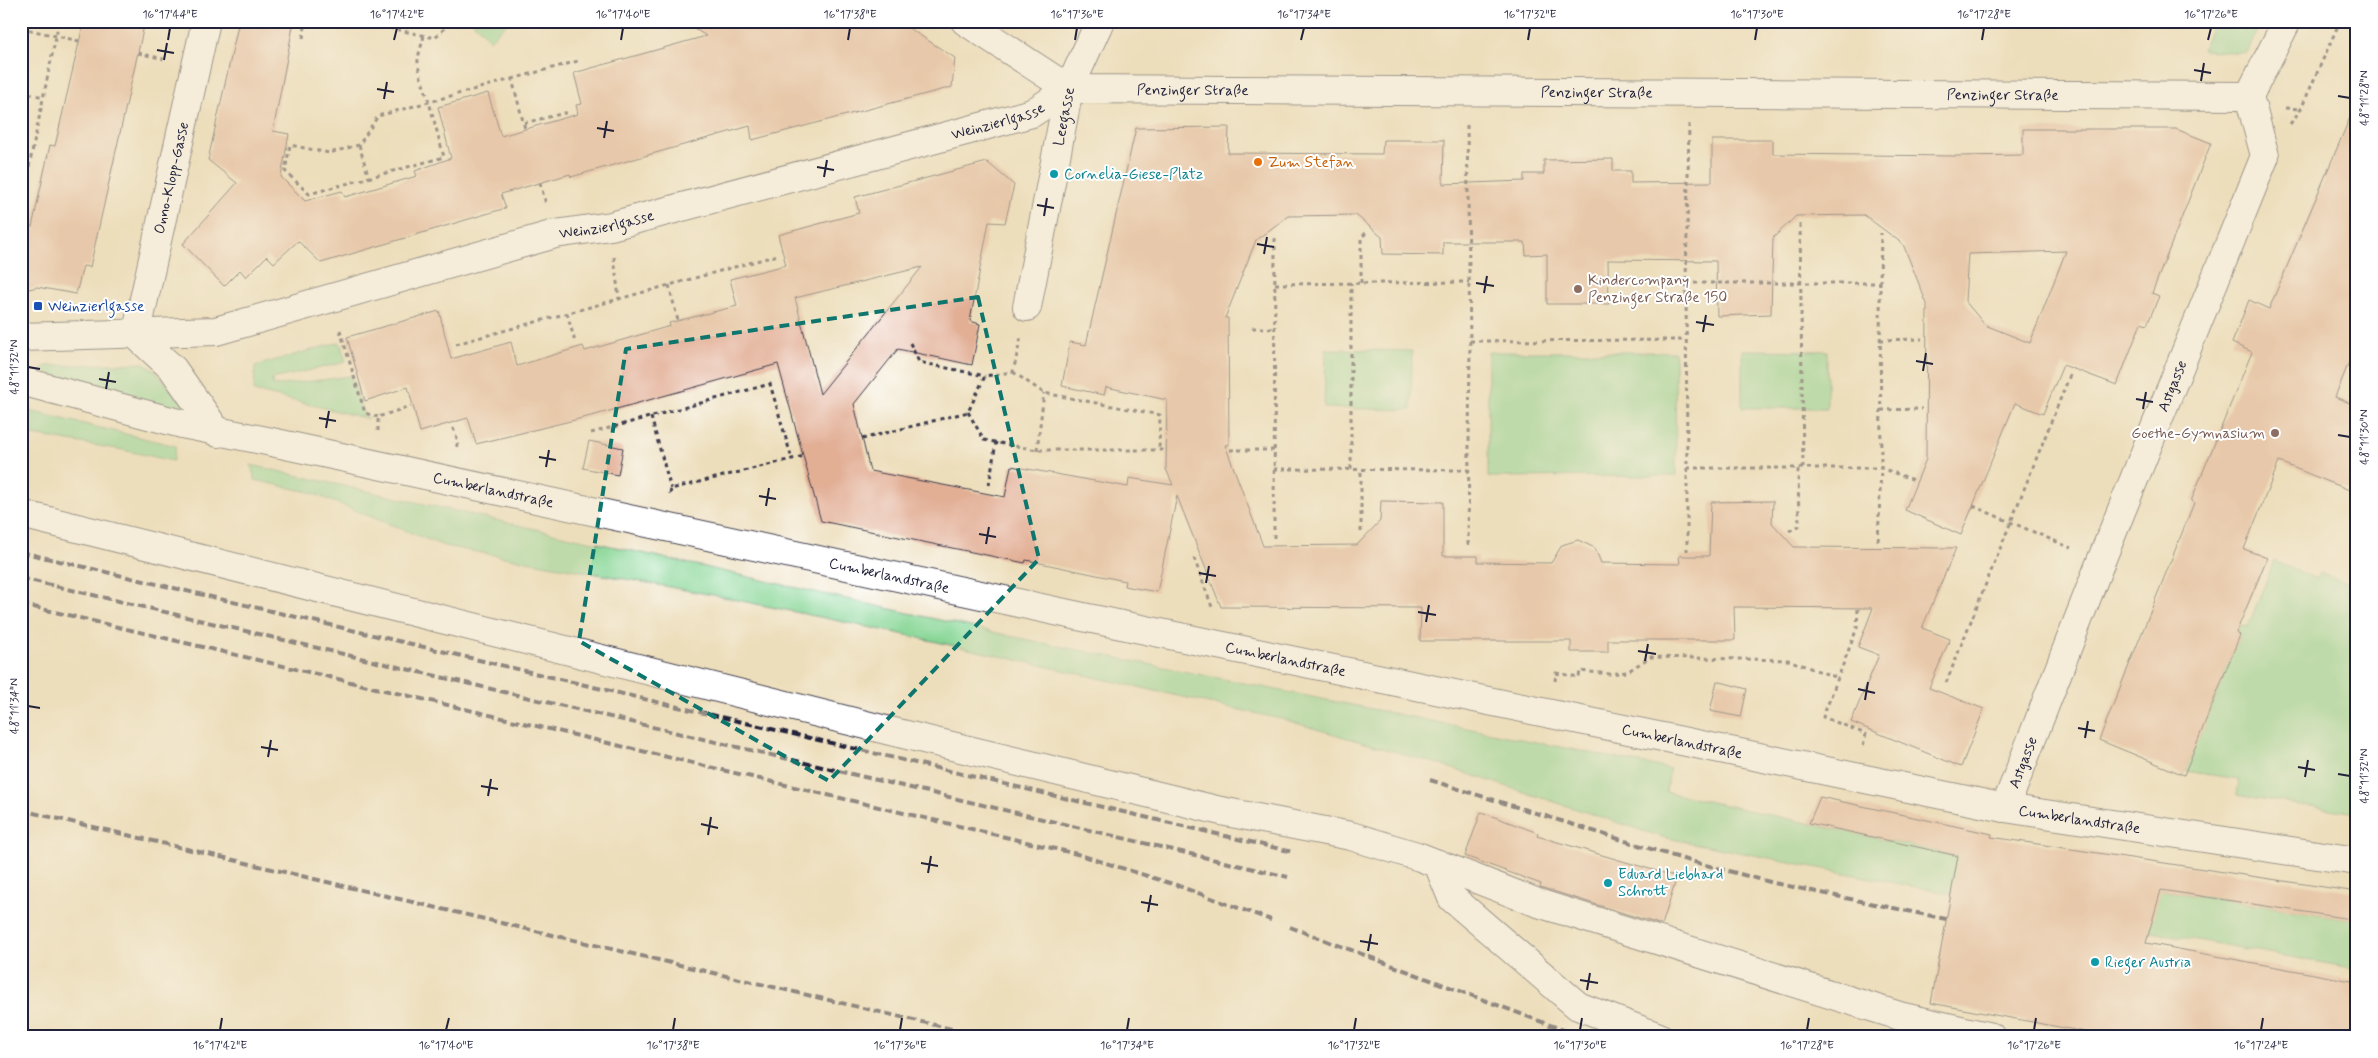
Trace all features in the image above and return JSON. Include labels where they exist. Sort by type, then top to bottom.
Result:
[{"type":"street","name":"Onno-Klopp-Gasse","points":[[136,335],[206,21]]},
{"type":"street","points":[[966,21],[1069,89]]},
{"type":"street","name":"Leegasse","points":[[1027,307],[1069,89],[1100,21]]},
{"type":"street","points":[[2265,156],[2249,96],[2287,21]]},
{"type":"street","name":"Weinzierlgasse","points":[[136,335],[216,331],[554,234],[611,226],[1032,113],[1069,89]]},
{"type":"street","name":"Penzinger Straße","points":[[1069,89],[2249,96]]},
{"type":"street","name":"Astgasse","points":[[2005,808],[2101,561],[2265,156]]},
{"type":"street","points":[[21,337],[136,335],[173,369],[218,432]]},
{"type":"street","name":"Cumberlandstraße","points":[[21,381],[218,432],[372,463],[1206,642],[2005,808],[2357,861]]},
{"type":"street","points":[[21,514],[886,730],[1221,811],[1351,836],[1438,864],[1538,903],[1900,1027],[1991,1037]]},
{"type":"street","points":[[1438,864],[1452,898],[1578,1006],[1659,1037]]},
{"type":"path","points":[[21,206],[59,21]]},
{"type":"path","points":[[302,38],[306,21]]},
{"type":"path","points":[[358,21],[435,38],[452,21]]},
{"type":"path","points":[[2265,156],[2300,109],[2340,21]]},
{"type":"path","points":[[21,28],[79,41]]},
{"type":"path","points":[[424,36],[418,61],[429,102],[444,157],[309,194],[285,171],[290,146],[329,154],[359,145],[378,116],[429,102],[512,79],[578,61]]},
{"type":"path","points":[[512,79],[525,130]]},
{"type":"path","points":[[21,92],[44,97]]},
{"type":"path","points":[[1466,92],[1470,341],[1468,549]]},
{"type":"path","points":[[1687,550],[1686,283],[1689,93]]},
{"type":"path","points":[[523,123],[569,112]]},
{"type":"path","points":[[359,145],[369,178]]},
{"type":"path","points":[[1789,531],[1799,526],[1802,283],[1799,276],[1800,224]]},
{"type":"path","points":[[611,226],[619,299]]},
{"type":"path","points":[[1361,283],[1361,238],[1368,231]]},
{"type":"path","points":[[1878,543],[1881,468],[1881,232]]},
{"type":"path","points":[[1274,538],[1275,234]]},
{"type":"path","points":[[456,344],[778,255]]},
{"type":"path","points":[[1275,284],[1469,282]]},
{"type":"path","points":[[1351,283],[1351,469]]},
{"type":"path","points":[[1686,283],[1880,283]]},
{"type":"path","points":[[669,285],[678,321]]},
{"type":"path","points":[[331,299],[365,413],[378,417],[411,406]]},
{"type":"path","points":[[1013,372],[1027,307]]},
{"type":"path","points":[[567,313],[575,342]]},
{"type":"path","points":[[1252,328],[1275,328]]},
{"type":"path","points":[[1880,340],[1922,338]]},
{"type":"path","points":[[1470,341],[1686,340]]},
{"type":"path","points":[[910,343],[919,362],[985,376],[1013,372],[1044,393],[1160,415],[1159,450]]},
{"type":"path","points":[[1946,683],[2070,375]]},
{"type":"path","points":[[968,412],[985,376]]},
{"type":"path","points":[[591,434],[770,384],[792,459]]},
{"type":"path","points":[[1037,450],[1044,393]]},
{"type":"path","points":[[1881,410],[1922,409]]},
{"type":"path","points":[[862,439],[968,412]]},
{"type":"path","points":[[968,412],[984,440],[1037,450],[1166,450]]},
{"type":"path","points":[[372,463],[380,422],[378,417]]},
{"type":"path","points":[[651,417],[672,489],[663,526]]},
{"type":"path","points":[[988,485],[996,442]]},
{"type":"path","points":[[1230,450],[1274,450]]},
{"type":"path","points":[[672,489],[804,456]]},
{"type":"path","points":[[1687,468],[1881,468],[1917,481]]},
{"type":"path","points":[[1274,469],[1470,470]]},
{"type":"path","points":[[1361,469],[1361,532]]},
{"type":"path","points":[[1973,506],[2101,561]]},
{"type":"path","points":[[1194,558],[1214,608],[1206,642]]},
{"type":"path","points":[[1855,730],[1824,717],[1857,628],[1858,609]]},
{"type":"path","points":[[1555,678],[1556,673],[1579,677],[1580,671],[1610,674],[1627,672],[1650,657],[1788,660],[1838,678]]},
{"type":"highlighted area","points":[[978,297],[1039,559],[829,781],[579,641],[626,349]]},
{"type":"green space","points":[[472,21],[509,21],[490,40]]},
{"type":"green space","points":[[2214,21],[2261,21],[2247,53],[2202,50]]},
{"type":"green space","points":[[340,342],[346,362],[272,379],[273,386],[351,376],[363,413],[369,419],[254,391],[255,366]]},
{"type":"green space","points":[[1326,349],[1412,351],[1411,410],[1324,408]]},
{"type":"green space","points":[[1742,350],[1827,351],[1827,408],[1742,408]]},
{"type":"green space","points":[[1488,352],[1675,352],[1676,476],[1488,477]]},
{"type":"green space","points":[[144,363],[155,371],[191,412],[190,420],[44,372],[42,369],[46,366]]},
{"type":"green space","points":[[21,409],[176,446],[173,461],[123,450],[21,433]]},
{"type":"green space","points":[[251,465],[1024,639],[1670,769],[1666,792],[2007,867],[2357,920],[2357,969],[2048,913],[1662,837],[1441,765],[1285,720],[897,633],[713,595],[444,546],[309,492],[255,480]]},
{"type":"green space","points":[[2274,561],[2317,579],[2320,573],[2357,587],[2357,813],[2237,795],[2239,779],[2185,771],[2240,635],[2236,633],[2240,625],[2248,627]]},
{"type":"building","points":[[84,21],[145,21],[90,267],[83,266],[76,294],[37,287],[21,291],[21,225],[32,227],[50,145],[55,146]]},
{"type":"building","points":[[239,21],[294,21],[273,131],[289,134],[281,177],[305,201],[342,191],[345,197],[417,176],[415,171],[451,158],[438,107],[488,93],[501,136],[578,114],[576,105],[582,104],[574,73],[706,36],[683,21],[898,21],[955,58],[952,87],[752,140],[750,126],[571,177],[570,174],[501,194],[506,208],[321,263],[298,241],[274,263],[267,256],[246,277],[240,270],[224,286],[183,244],[237,183],[208,160]]},
{"type":"building","points":[[2357,101],[2357,342],[2335,397],[2357,406],[2357,493],[2279,462],[2244,549],[2267,558],[2236,633],[2240,635],[2184,775],[2099,740],[2194,503],[2191,501],[2252,352],[2232,343],[2249,300],[2269,309]]},
{"type":"building","points":[[1229,127],[1228,153],[1382,154],[1383,140],[1444,140],[1443,184],[1524,181],[1524,174],[1544,174],[1544,160],[1613,159],[1613,171],[1631,171],[1631,183],[1712,182],[1712,140],[1773,140],[1773,154],[1957,156],[2023,155],[2023,129],[2176,129],[2211,143],[2152,293],[2159,296],[2147,325],[2141,323],[2117,385],[2063,365],[2043,414],[2015,403],[1961,535],[1905,510],[1926,459],[1927,304],[1903,244],[1864,215],[1796,216],[1773,238],[1771,314],[1717,316],[1716,261],[1608,260],[1609,304],[1547,304],[1547,254],[1526,255],[1525,242],[1443,242],[1443,255],[1383,254],[1382,237],[1356,215],[1288,216],[1256,240],[1225,318],[1228,318],[1229,445],[1225,445],[1263,546],[1357,545],[1380,521],[1381,501],[1443,502],[1443,556],[1478,556],[1478,562],[1551,563],[1562,545],[1578,540],[1595,548],[1601,563],[1680,564],[1679,556],[1709,556],[1711,502],[1773,501],[1772,523],[1794,547],[1956,548],[1922,628],[1950,639],[1929,688],[1984,709],[1961,767],[1851,722],[1879,655],[1858,647],[1873,608],[1734,607],[1735,640],[1608,640],[1608,652],[1571,652],[1571,641],[1420,641],[1421,608],[1221,607],[1177,496],[1157,592],[1124,586],[1125,581],[1026,560],[1025,563],[821,521],[778,364],[595,415],[476,444],[468,418],[420,432],[408,387],[365,401],[347,337],[439,311],[451,359],[511,342],[517,366],[583,346],[585,351],[670,326],[669,323],[737,306],[730,279],[786,265],[778,235],[859,213],[855,197],[987,162],[1014,185],[1005,223],[989,222],[970,321],[980,324],[972,365],[898,349],[854,404],[870,471],[1005,497],[1011,466],[1128,487],[1129,478],[1173,485],[1166,469],[1167,400],[1106,387],[1104,395],[1062,386],[1070,342],[1086,345],[1136,128]],"holes":[[[2066,251],[2030,343],[1985,325],[1965,301],[1968,254]],[[922,267],[820,394],[795,298]]]},
{"type":"building","points":[[589,441],[623,448],[618,475],[583,468]]},
{"type":"building","points":[[1717,681],[1747,689],[1741,717],[1710,711]]},
{"type":"building","name":"Rieger Austria","points":[[1820,797],[1992,834],[1991,837],[2357,892],[2357,920],[2161,890],[2146,943],[2357,982],[2357,1037],[2112,1037],[1931,1003],[1958,856],[1809,823]]},
{"type":"building","name":"Eduard Liebhard Schrott","points":[[1481,812],[1538,833],[1537,836],[1677,877],[1662,925],[1540,887],[1541,884],[1465,856]]},
{"type":"railway","points":[[21,552],[1293,852]]},
{"type":"railway","points":[[21,578],[1288,877]]},
{"type":"railway","points":[[21,604],[1077,854],[1176,885],[1271,920]]},
{"type":"railway","points":[[1430,780],[1683,859],[1774,883],[1946,919]]},
{"type":"railway","points":[[21,810],[986,1037]]},
{"type":"railway","points":[[1290,927],[1582,1037]]},
{"type":"place","name":"Zum Stefan","points":[[1258,162]]},
{"type":"place","name":"Cornelia-Giese-Platz","points":[[1054,174]]},
{"type":"place","name":"Kindercompany Penzinger Straße 150","points":[[1578,289]]},
{"type":"place","name":"Weinzierlgasse","points":[[38,306]]},
{"type":"place","name":"Goethe-Gymnasium","points":[[2275,433]]},
{"type":"place","name":"Eduard Liebhard Schrott","points":[[1608,883]]},
{"type":"place","name":"Rieger Austria","points":[[2095,962]]}]
